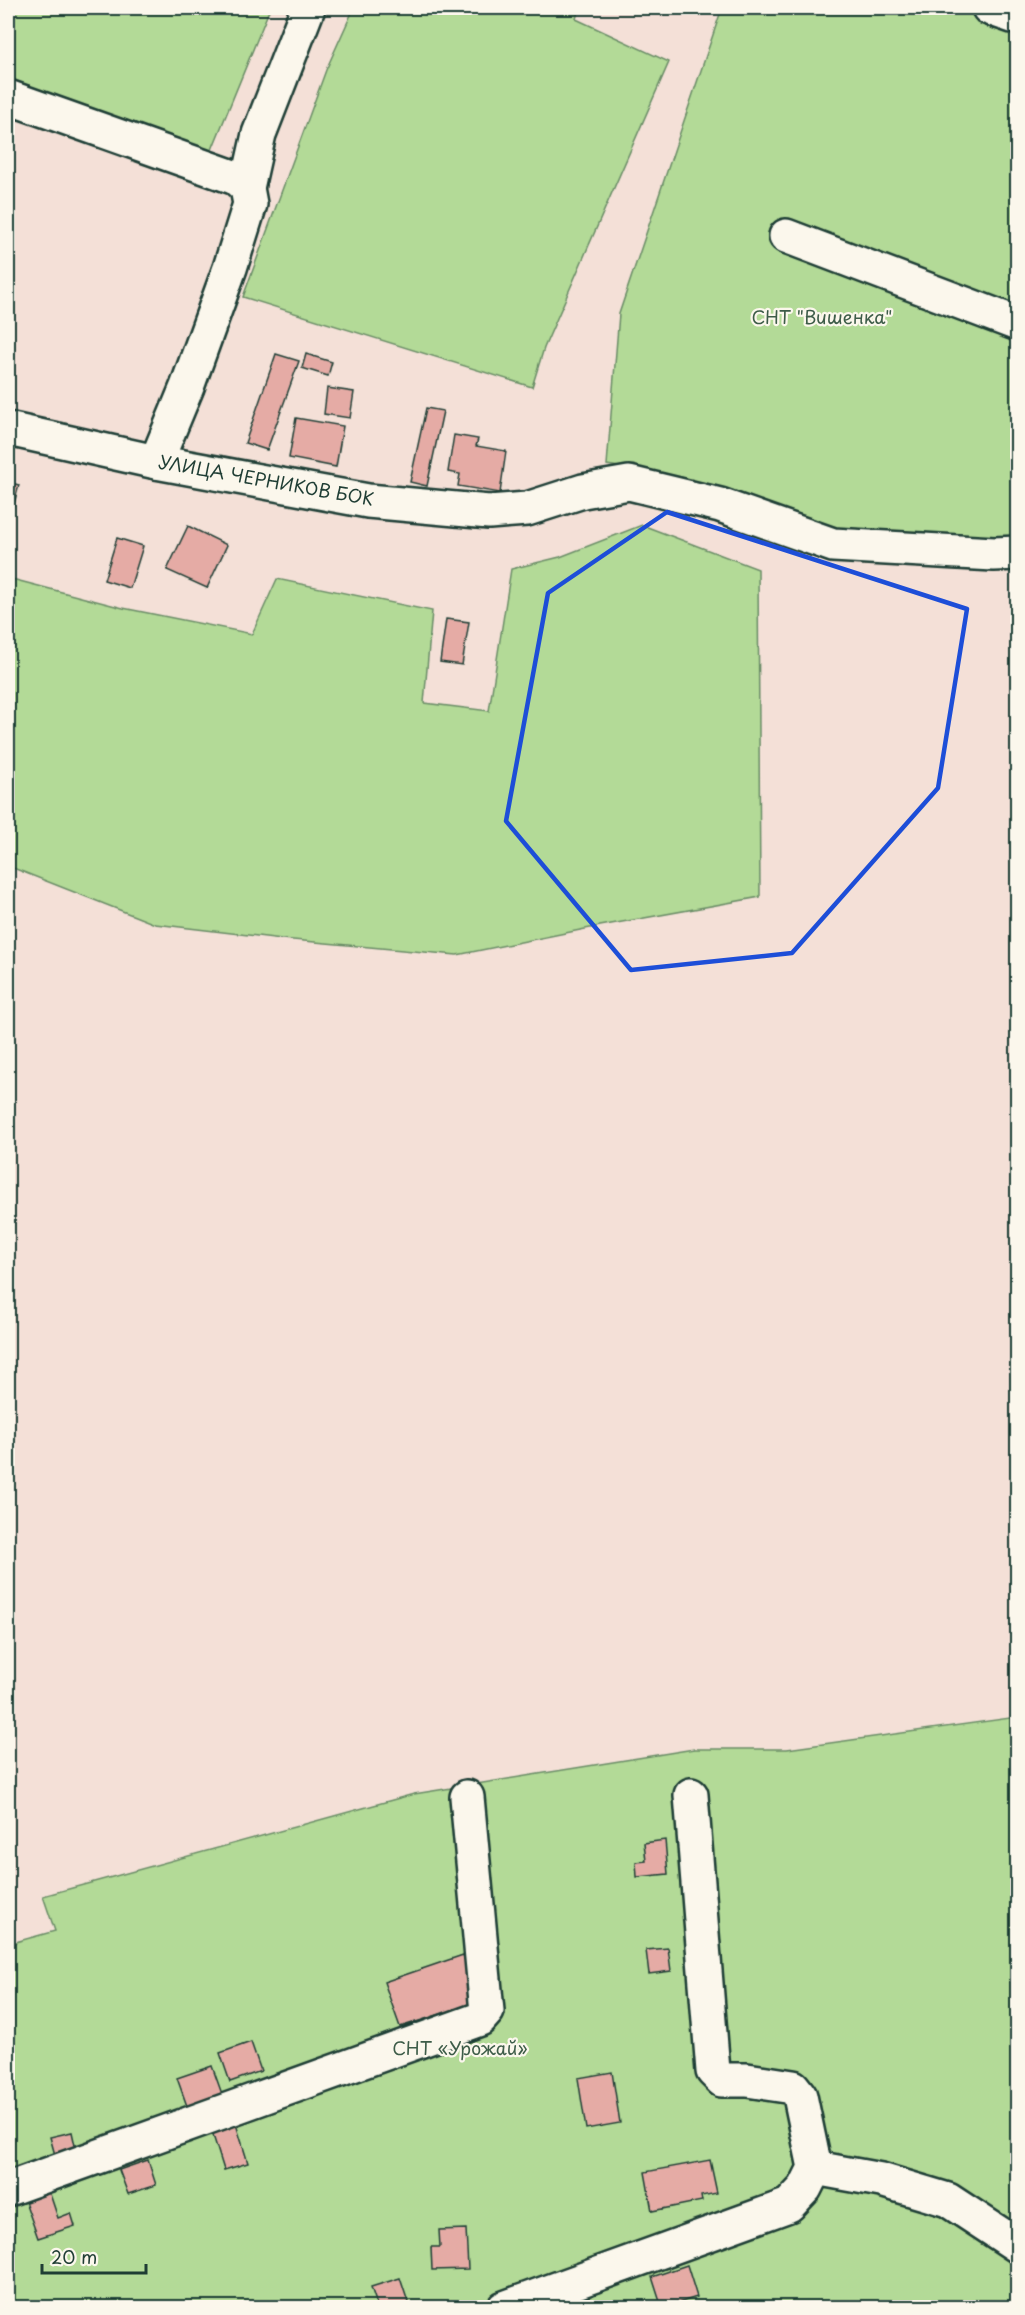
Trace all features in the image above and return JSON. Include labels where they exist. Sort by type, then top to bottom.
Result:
[{"type":"street","points":[[156,462],[187,387],[230,268],[250,204],[247,188],[259,134],[308,8]]},
{"type":"street","points":[[989,8],[1017,18]]},
{"type":"street","points":[[8,97],[236,178],[247,188]]},
{"type":"street","points":[[786,236],[1017,324]]},
{"type":"street","name":"УЛИЦА ЧЕРНИКОВ БОК","points":[[8,429],[156,462],[368,501],[489,512],[527,509],[583,491],[629,483],[720,505],[833,545],[994,554],[1017,553]]},
{"type":"street","points":[[504,2307],[789,2205],[805,2188],[815,2168],[800,2096],[793,2088],[747,2080],[722,2080],[713,2071],[691,1795]]},
{"type":"street","points":[[8,2189],[480,2019],[487,2011],[467,1797]]},
{"type":"street","points":[[815,2168],[881,2180],[948,2200],[1017,2246]]},
{"type":"highlighted area","points":[[667,512],[967,609],[938,788],[792,953],[631,970],[506,821],[548,593]]},
{"type":"green space","points":[[8,8],[270,8],[211,152],[8,81]]},
{"type":"green space","points":[[354,8],[579,8],[576,19],[669,62],[544,348],[532,387],[243,297],[326,70]]},
{"type":"green space","name":"СНТ \"Вишенка\"","points":[[722,8],[1017,8],[1017,539],[832,531],[685,478],[607,465],[619,314]]},
{"type":"green space","points":[[642,525],[758,569],[760,897],[457,955],[282,939],[155,924],[8,866],[8,578],[123,608],[252,634],[277,579],[432,611],[424,703],[489,711],[511,569],[560,557]]},
{"type":"green space","name":"СНТ «Урожай»","points":[[1017,1717],[1017,2307],[8,2308],[8,1944],[55,1931],[43,1896],[414,1794],[694,1749],[787,1749]]},
{"type":"building","points":[[276,354],[299,361],[267,450],[245,443]]},
{"type":"building","points":[[306,354],[332,362],[328,376],[302,368]]},
{"type":"building","points":[[327,388],[354,392],[350,418],[324,414]]},
{"type":"building","points":[[426,408],[443,411],[427,486],[410,482]]},
{"type":"building","points":[[296,418],[343,426],[336,467],[289,458]]},
{"type":"building","points":[[454,435],[478,439],[476,446],[506,451],[500,493],[458,486],[460,474],[448,472]]},
{"type":"building","points":[[8,482],[19,485],[8,526]]},
{"type":"building","points":[[188,526],[227,545],[207,588],[167,570]]},
{"type":"building","points":[[117,538],[143,546],[130,588],[104,580]]},
{"type":"building","points":[[446,619],[469,622],[462,665],[440,662]]},
{"type":"building","points":[[665,1840],[668,1874],[637,1877],[636,1862],[646,1861],[644,1843]]},
{"type":"building","points":[[668,1948],[671,1971],[649,1974],[646,1950]]},
{"type":"building","points":[[463,1955],[479,2002],[400,2027],[384,1982]]},
{"type":"building","points":[[251,2042],[261,2071],[230,2082],[220,2053]]},
{"type":"building","points":[[212,2066],[222,2094],[187,2106],[177,2078]]},
{"type":"building","points":[[612,2072],[620,2123],[586,2129],[578,2078]]},
{"type":"building","points":[[236,2124],[248,2163],[224,2170],[212,2132]]},
{"type":"building","points":[[72,2132],[76,2150],[55,2155],[50,2137]]},
{"type":"building","points":[[148,2160],[156,2185],[128,2194],[119,2170]]},
{"type":"building","points":[[710,2160],[717,2193],[701,2196],[702,2201],[652,2211],[645,2172]]},
{"type":"building","points":[[46,2182],[58,2218],[71,2213],[75,2226],[38,2238],[21,2190]]},
{"type":"building","points":[[466,2229],[468,2269],[432,2270],[431,2247],[440,2247],[439,2230]]},
{"type":"building","points":[[687,2265],[697,2297],[662,2308],[652,2277]]},
{"type":"building","points":[[400,2278],[410,2308],[378,2308],[371,2287]]}]
